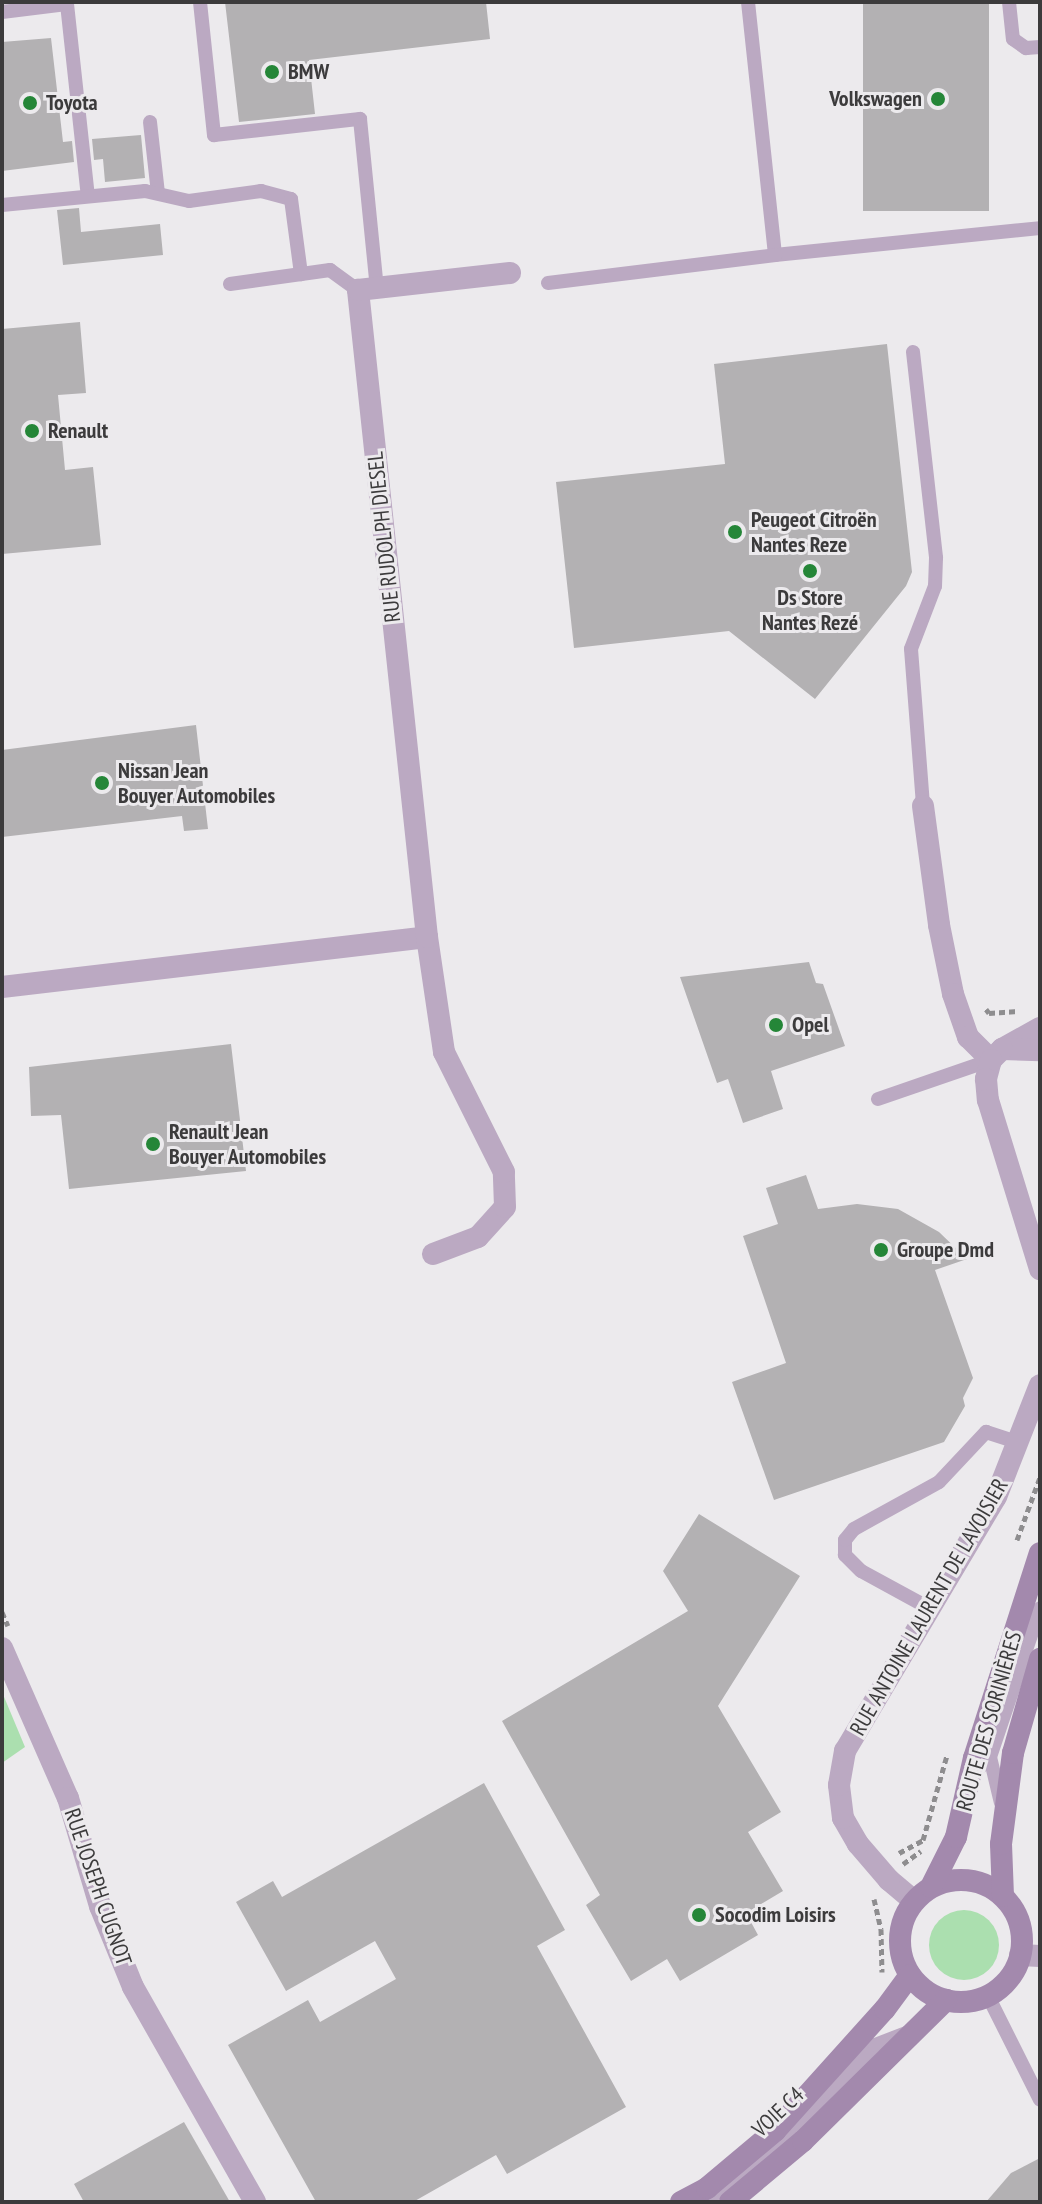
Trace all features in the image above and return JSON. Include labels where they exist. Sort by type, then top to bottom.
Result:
[{"type":"main road","name":"ROUTE DES SORINIÈRES","points":[[931,1887],[956,1837],[968,1781],[1040,1553]]},
{"type":"main road","name":"ROUTE DES SORINIÈRES","points":[[1003,1896],[1004,1814],[1020,1720],[1040,1659]]},
{"type":"main road","name":"ROUTE DES SORINIÈRES","points":[[914,1901],[931,1887],[952,1880],[974,1880],[1003,1896],[1019,1923],[1030,1955],[1009,1979],[988,1996]]},
{"type":"main road","points":[[914,1901],[903,1921],[900,1943],[910,1975],[932,1995],[946,2000],[960,2002],[988,1996]]},
{"type":"main road","points":[[681,2202],[707,2188],[775,2131],[885,2009],[910,1975]]},
{"type":"main road","points":[[730,2202],[803,2141],[946,2000]]},
{"type":"street","points":[[368,289],[510,273]]},
{"type":"street","name":"RUE RUDOLPH DIESEL","points":[[368,289],[427,937],[444,1052],[504,1172],[505,1207],[478,1237],[433,1254]]},
{"type":"street","points":[[923,806],[939,925],[953,994],[968,1037],[996,1054],[1040,1050]]},
{"type":"street","points":[[2,987],[427,937]]},
{"type":"street","points":[[1040,1028],[996,1054],[986,1079],[988,1100],[1040,1269]]},
{"type":"street","name":"RUE ANTOINE LAURENT DE LAVOISIER","points":[[914,1901],[889,1880],[858,1844],[843,1818],[839,1785],[845,1751],[996,1497],[1040,1385]]},
{"type":"street","name":"RUE JOSEPH CUGNOT","points":[[2,1648],[68,1798],[100,1906],[133,1987],[255,2202]]},
{"type":"lane","points":[[200,2],[214,135],[360,119],[368,289],[330,270],[230,284]]},
{"type":"lane","points":[[748,2],[775,255]]},
{"type":"lane","points":[[1009,2],[1013,39],[1026,48],[1040,47]]},
{"type":"lane","points":[[2,12],[67,4],[88,196]]},
{"type":"lane","points":[[150,122],[158,193]]},
{"type":"lane","points":[[2,205],[158,193],[189,201],[261,191],[291,199],[301,274]]},
{"type":"lane","points":[[548,283],[775,255],[1040,228]]},
{"type":"lane","points":[[913,352],[936,558],[935,586],[911,649],[923,806]]},
{"type":"lane","points":[[878,1099],[996,1054]]},
{"type":"lane","points":[[929,1608],[861,1571],[845,1555],[845,1540],[854,1529],[939,1482],[986,1432],[1019,1443]]},
{"type":"lane","points":[[968,1781],[990,1757],[1040,1608]]},
{"type":"lane","points":[[990,1757],[1004,1814]]},
{"type":"lane","points":[[988,1996],[1039,2101]]},
{"type":"lane","name":"VOIE C4","points":[[875,2045],[885,2009]]},
{"type":"lane","name":"VOIE C4","points":[[703,2202],[790,2135],[875,2045],[911,2032]]},
{"type":"path","points":[[981,1005],[989,1013],[1024,1011]]},
{"type":"path","points":[[879,1985],[881,1929],[873,1903],[906,1861]]},
{"type":"green space","points":[[2,1692],[25,1747],[2,1763]]},
{"type":"green space","points":[[964,1910],[983,1916],[993,1926],[999,1945],[993,1964],[983,1974],[964,1980],[945,1974],[935,1964],[929,1945],[935,1926],[945,1916]]},
{"type":"building","name":"BMW","points":[[225,2],[486,2],[490,39],[309,60],[315,114],[239,122]]},
{"type":"building","name":"Volkswagen","points":[[863,2],[989,2],[989,211],[863,211]]},
{"type":"building","name":"Toyota","points":[[51,38],[63,142],[72,141],[74,162],[2,171],[2,42]]},
{"type":"building","points":[[141,135],[145,178],[105,182],[103,159],[94,160],[92,139]]},
{"type":"building","points":[[79,208],[81,232],[160,224],[163,255],[63,265],[57,210]]},
{"type":"building","name":"Renault","points":[[80,322],[86,393],[58,395],[65,470],[93,467],[101,545],[2,554],[2,329]]},
{"type":"building","name":"Peugeot Citroën Nantes Reze","points":[[887,344],[912,572],[906,586],[815,699],[729,631],[574,648],[556,482],[725,464],[714,364]]},
{"type":"building","name":"Nissan Jean Bouyer Automobiles","points":[[196,725],[208,829],[184,831],[182,816],[2,837],[2,750]]},
{"type":"building","points":[[809,962],[816,983],[823,984],[845,1046],[771,1071],[783,1109],[743,1123],[728,1079],[717,1083],[680,977]]},
{"type":"building","name":"Renault Jean Bouyer Automobiles","points":[[231,1044],[246,1171],[69,1189],[61,1115],[31,1116],[29,1067]]},
{"type":"building","points":[[806,1175],[818,1209],[857,1204],[898,1209],[939,1232],[967,1259],[935,1270],[973,1378],[963,1398],[965,1406],[944,1442],[774,1500],[732,1382],[786,1363],[743,1236],[778,1224],[766,1188]]},
{"type":"building","points":[[699,1514],[800,1576],[718,1706],[781,1812],[748,1832],[783,1891],[746,1913],[758,1935],[680,1981],[667,1959],[631,1981],[586,1905],[600,1895],[502,1721],[688,1611],[663,1571]]},
{"type":"building","points":[[484,1783],[565,1930],[537,1946],[626,2107],[507,2174],[496,2155],[413,2202],[316,2202],[228,2045],[308,2000],[320,2022],[396,1979],[375,1941],[286,1991],[236,1902],[273,1881],[282,1897]]},
{"type":"building","points":[[184,2122],[230,2202],[84,2202],[74,2184]]},
{"type":"building","points":[[1040,2158],[1040,2202],[986,2202],[1011,2173]]},
{"type":"place","name":"BMW","points":[[272,72]]},
{"type":"place","name":"Volkswagen","points":[[938,99]]},
{"type":"place","name":"Toyota","points":[[30,103]]},
{"type":"place","name":"Renault","points":[[32,431]]},
{"type":"place","name":"Peugeot Citroën Nantes Reze","points":[[735,532]]},
{"type":"place","name":"Ds Store Nantes Rezé","points":[[810,571]]},
{"type":"place","name":"Nissan Jean Bouyer Automobiles","points":[[102,783]]},
{"type":"place","name":"Opel","points":[[776,1025]]},
{"type":"place","name":"Renault Jean Bouyer Automobiles","points":[[153,1144]]},
{"type":"place","name":"Groupe Dmd","points":[[881,1250]]},
{"type":"place","name":"Socodim Loisirs","points":[[699,1915]]}]
